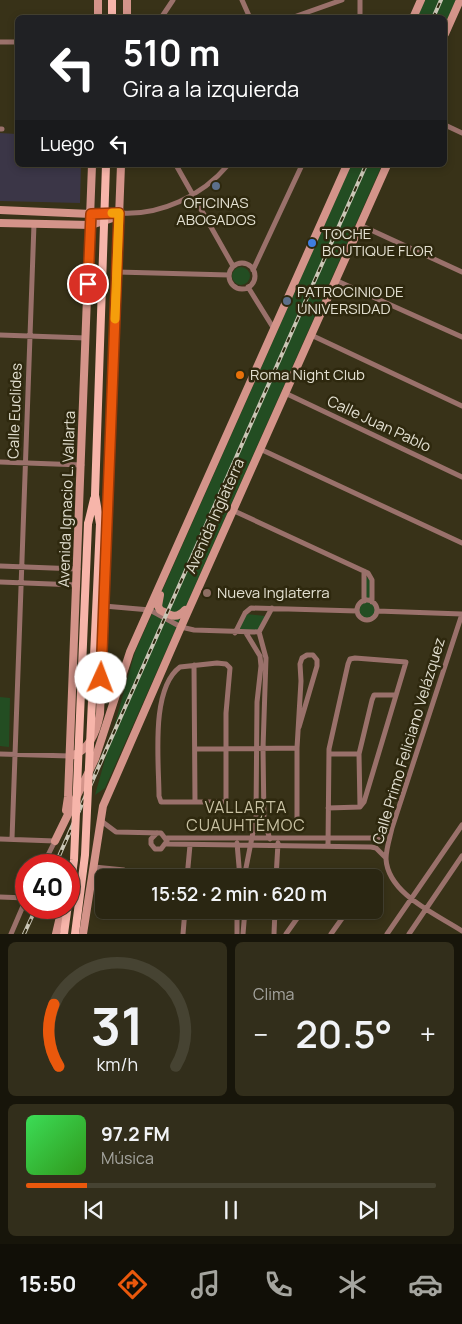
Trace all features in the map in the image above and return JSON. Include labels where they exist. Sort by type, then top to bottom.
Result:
[{"type":"main road","points":[[112,0],[112,15]]},
{"type":"main road","name":"Avenida Ignacio L. Vallarta","points":[[74,934],[85,854],[100,524],[95,495],[106,167]]},
{"type":"main road","name":"Avenida Ignacio L. Vallarta","points":[[64,934],[74,860],[88,524],[95,495]]},
{"type":"street","points":[[98,0],[98,15]]},
{"type":"street","points":[[127,0],[127,15]]},
{"type":"street","points":[[163,15],[173,0]]},
{"type":"street","points":[[242,0],[249,15]]},
{"type":"street","points":[[300,15],[342,0]]},
{"type":"street","points":[[360,0],[360,15]]},
{"type":"street","points":[[414,15],[421,0]]},
{"type":"street","points":[[447,29],[460,0]]},
{"type":"street","points":[[0,42],[15,42]]},
{"type":"street","points":[[447,126],[462,133]]},
{"type":"street","name":"Avenida Ignacio L. Vallarta","points":[[57,837],[68,802],[92,167]]},
{"type":"street","points":[[0,754],[70,756],[77,754],[89,744],[98,726],[117,272],[122,214],[121,167]]},
{"type":"street","points":[[177,167],[233,266]]},
{"type":"street","points":[[0,223],[90,225],[104,217],[161,209],[193,194],[220,175],[226,167]]},
{"type":"street","points":[[233,266],[229,275],[233,286],[240,289],[248,288],[253,282],[253,270],[301,167]]},
{"type":"street","name":"Avenida Inglaterra","points":[[48,854],[94,759],[121,676],[345,167]]},
{"type":"street","name":"Avenida Inglaterra","points":[[92,885],[103,806],[232,510],[386,167]]},
{"type":"street","points":[[0,210],[91,214],[104,217]]},
{"type":"street","name":"Calle Euclides","points":[[12,839],[34,224]]},
{"type":"street","points":[[360,224],[462,272]]},
{"type":"street","points":[[233,266],[244,263],[253,270]]},
{"type":"street","points":[[117,272],[229,275]]},
{"type":"street","points":[[335,280],[462,337]]},
{"type":"street","points":[[248,288],[274,329]]},
{"type":"street","points":[[0,335],[86,338]]},
{"type":"street","points":[[311,335],[462,406]]},
{"type":"street","name":"Calle Juan Pablo","points":[[285,393],[462,477]]},
{"type":"street","points":[[260,449],[462,543]]},
{"type":"street","points":[[0,462],[82,465]]},
{"type":"street","points":[[232,510],[364,571],[371,576],[372,602],[377,611]]},
{"type":"street","points":[[0,566],[78,569]]},
{"type":"street","points":[[364,571],[364,600]]},
{"type":"street","points":[[0,582],[77,585]]},
{"type":"street","points":[[162,583],[158,606],[160,610],[173,616],[180,616],[191,604]]},
{"type":"street","points":[[372,602],[364,600],[358,604],[357,611],[359,617],[365,620],[374,617],[377,611]]},
{"type":"street","points":[[104,606],[150,610],[181,626],[194,630],[235,633],[259,632]]},
{"type":"street","points":[[235,633],[247,610],[254,608],[357,611]]},
{"type":"street","points":[[246,869],[256,817],[266,667],[259,632],[272,608]]},
{"type":"street","points":[[377,611],[462,614]]},
{"type":"street","name":"Calle Primo Feliciano Velázquez","points":[[462,614],[392,828],[386,858],[393,878],[411,897],[462,930]]},
{"type":"street","points":[[246,633],[260,656],[261,666],[257,702],[264,820],[270,837],[270,846]]},
{"type":"street","points":[[298,820],[297,748],[300,664],[302,658],[307,655],[313,656],[317,660],[317,666],[299,727]]},
{"type":"street","points":[[328,808],[360,807],[364,802],[406,662],[350,659],[329,754],[328,808],[328,846]]},
{"type":"street","points":[[226,664],[230,668],[226,748],[226,802],[162,802],[159,796],[161,699],[175,670],[180,666],[194,665],[226,664]]},
{"type":"street","points":[[194,665],[195,802]]},
{"type":"street","points":[[360,807],[360,754],[374,695],[396,695]]},
{"type":"street","points":[[195,749],[297,748]]},
{"type":"street","points":[[329,754],[360,754]]},
{"type":"street","points":[[100,820],[116,832],[157,833],[166,838],[378,838],[392,828]]},
{"type":"street","points":[[387,934],[462,825]]},
{"type":"street","points":[[157,833],[151,839],[152,847],[161,849],[167,844],[251,847],[371,847],[376,848],[386,858]]},
{"type":"street","points":[[0,839],[57,837]]},
{"type":"street","points":[[277,869],[278,837]]},
{"type":"street","points":[[166,838],[167,844]]},
{"type":"street","points":[[238,838],[240,869]]},
{"type":"street","points":[[188,869],[190,845]]},
{"type":"street","points":[[409,934],[462,856]]},
{"type":"street","points":[[239,857],[248,858]]},
{"type":"street","points":[[94,867],[114,869]]},
{"type":"street","points":[[80,872],[86,874],[92,885],[84,934]]},
{"type":"street","points":[[0,896],[15,897]]},
{"type":"street","points":[[11,934],[17,919]]},
{"type":"street","points":[[56,934],[59,919]]},
{"type":"street","points":[[183,934],[184,919]]},
{"type":"street","points":[[237,919],[237,934]]},
{"type":"street","points":[[243,934],[244,919]]},
{"type":"street","points":[[274,934],[275,919]]},
{"type":"street","points":[[286,934],[297,919]]},
{"type":"street","points":[[332,934],[342,919]]},
{"type":"shaded area","points":[[0,133],[15,134],[15,167],[81,167],[80,203],[0,201]]},
{"type":"green space","points":[[425,0],[456,0],[447,20],[447,15],[418,15]]},
{"type":"green space","points":[[350,167],[381,167],[105,788],[95,795],[135,652]]},
{"type":"green space","points":[[241,267],[247,270],[250,276],[247,282],[241,285],[235,282],[232,276],[235,270]]},
{"type":"green space","points":[[366,577],[371,580],[371,602],[376,608],[374,617],[368,620],[360,617],[357,611],[364,601]]},
{"type":"green space","points":[[246,614],[265,616],[258,632],[236,632]]},
{"type":"green space","points":[[0,697],[10,698],[9,747],[0,746]]},
{"type":"railway","points":[[434,15],[441,0]]},
{"type":"railway","points":[[60,854],[365,167]]},
{"type":"railway","points":[[24,934],[31,919]]},
{"type":"slow traffic","points":[[112,213],[119,213],[115,319]]},
{"type":"place","name":"OFICINAS ABOGADOS","points":[[216,186]]},
{"type":"place","name":"TOCHE BOUTIQUE FLOR","points":[[312,243]]},
{"type":"place","name":"PATROCINIO DE UNIVERSIDAD","points":[[287,301]]},
{"type":"place","name":"Roma Night Club","points":[[240,375]]},
{"type":"place","name":"Nueva Inglaterra","points":[[207,593]]},
{"type":"district","name":"VALLARTA CUAUHTÉMOC","points":[[246,816]]},
{"type":"route","points":[[88,284],[91,214],[119,213],[101,678]]}]
